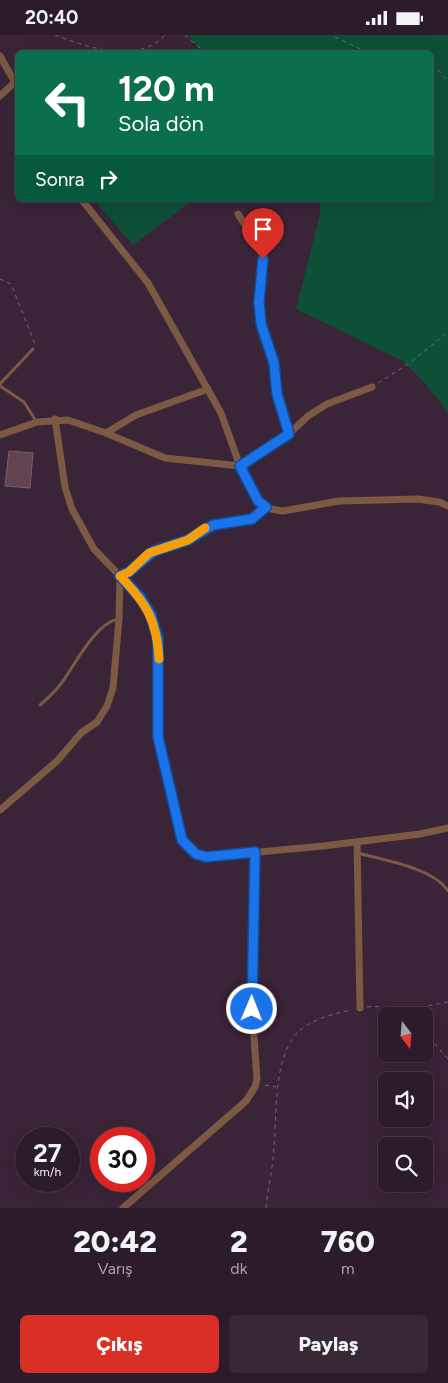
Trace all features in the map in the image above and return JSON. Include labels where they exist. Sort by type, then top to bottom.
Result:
[{"type":"street","points":[[0,56],[15,84]]},
{"type":"street","points":[[0,96],[15,87]]},
{"type":"street","points":[[84,202],[148,283],[208,389],[228,430],[240,466],[258,501],[266,507],[283,511],[339,501],[418,499],[439,502],[448,506]]},
{"type":"street","points":[[238,214],[262,251],[259,302],[261,324],[274,363],[277,394],[289,434]]},
{"type":"street","points":[[0,435],[37,422],[55,419],[80,423],[165,458],[240,466],[289,434],[308,416],[328,404],[372,387]]},
{"type":"street","points":[[106,433],[136,415],[208,389]]},
{"type":"street","points":[[55,419],[65,487],[72,509],[94,549],[140,597],[151,615],[158,639],[158,737],[182,840],[196,854],[206,857],[357,842],[448,828]]},
{"type":"street","points":[[120,576],[129,572],[154,551],[188,540],[213,525],[252,519],[266,507]]},
{"type":"street","points":[[0,810],[57,761],[81,733],[97,722],[107,706],[113,688],[119,619],[120,576]]},
{"type":"street","points":[[357,842],[360,1008]]},
{"type":"street","points":[[123,1208],[246,1101],[256,1084],[252,1009],[255,852]]},
{"type":"lane","points":[[33,349],[0,385],[24,403],[37,422]]},
{"type":"lane","points":[[40,705],[56,690],[70,669],[106,624],[119,619]]},
{"type":"lane","points":[[358,852],[432,876],[448,891]]},
{"type":"path","points":[[55,35],[98,49],[110,50]]},
{"type":"path","points":[[128,50],[151,46],[165,35]]},
{"type":"path","points":[[185,35],[202,50]]},
{"type":"path","points":[[335,37],[363,50]]},
{"type":"path","points":[[434,68],[448,81]]},
{"type":"path","points":[[0,279],[11,284],[34,339],[33,349]]},
{"type":"path","points":[[372,387],[411,362],[448,332]]},
{"type":"path","points":[[422,1007],[448,1002]]},
{"type":"path","points":[[266,1208],[274,1148],[276,1087],[290,1044],[299,1031],[316,1020],[360,1008],[380,1007]]},
{"type":"path","points":[[433,1042],[448,1059]]},
{"type":"path","points":[[256,1084],[276,1087]]},
{"type":"green space","points":[[188,35],[448,35],[448,413],[426,384],[403,361],[296,309],[320,214],[320,202],[434,202],[434,50],[200,50]]},
{"type":"green space","points":[[96,202],[190,202],[133,245]]},
{"type":"building","points":[[9,451],[33,453],[30,488],[5,486]]},
{"type":"slow traffic","points":[[159,659],[158,639],[151,615],[140,597],[120,576],[129,572],[149,553],[188,540],[205,528]]},
{"type":"route","points":[[252,1009],[255,852],[206,857],[196,854],[182,840],[158,737],[158,639],[151,615],[140,597],[120,576],[129,572],[149,553],[188,540],[205,528],[213,525],[229,521],[247,521],[260,514],[266,507],[258,501],[240,466],[289,434],[280,410],[274,363],[264,336],[259,313],[263,259]]}]
